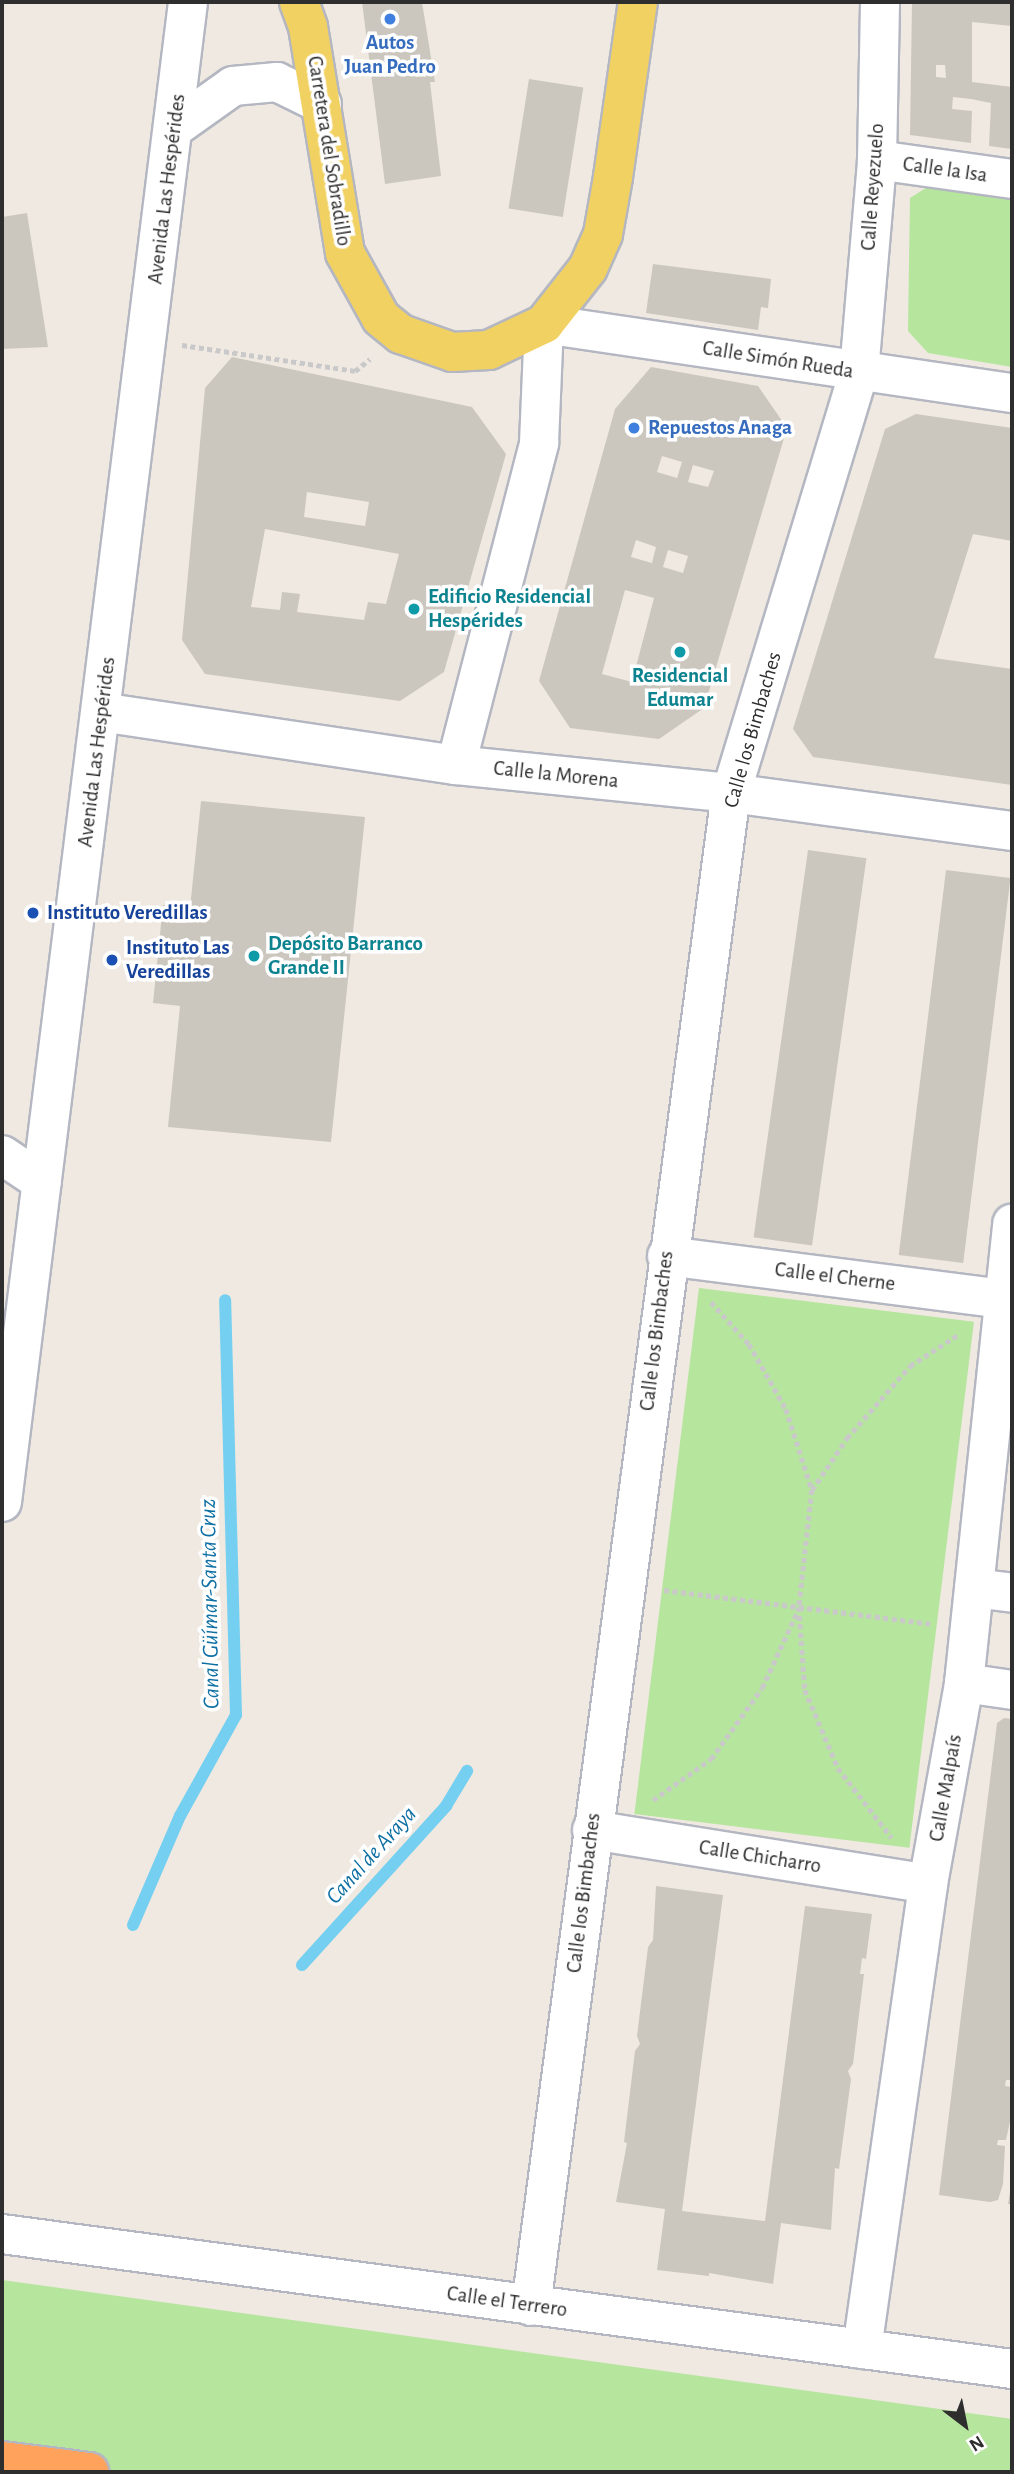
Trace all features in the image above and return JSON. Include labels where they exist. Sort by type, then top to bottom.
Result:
[{"type":"highway","points":[[2,2461],[89,2472]]},
{"type":"main road","name":"Carretera del Sobradillo","points":[[299,2],[322,104],[345,253],[381,318],[401,334],[452,352],[489,351],[544,324],[587,268],[603,234],[638,2]]},
{"type":"street","name":"Avenida Las Hespérides","points":[[2,1502],[149,340],[188,2]]},
{"type":"street","name":"Calle Reyezuelo","points":[[859,372],[877,160],[880,2]]},
{"type":"street","points":[[174,128],[233,86],[277,82],[322,104]]},
{"type":"street","name":"Calle la Isa","points":[[877,160],[1012,179]]},
{"type":"street","points":[[456,765],[539,443],[544,324]]},
{"type":"street","name":"Calle Simón Rueda","points":[[544,324],[1012,393]]},
{"type":"street","name":"Calle los Bimbaches","points":[[531,2306],[667,1256],[731,793],[859,372]]},
{"type":"street","name":"Calle la Morena","points":[[101,712],[456,765],[731,793],[1012,831]]},
{"type":"street","points":[[2,1155],[42,1182]]},
{"type":"street","name":"Calle Malpaís","points":[[862,2349],[928,1884],[964,1684],[1012,1224]]},
{"type":"street","name":"Calle el Cherne","points":[[667,1256],[1003,1298]]},
{"type":"street","points":[[974,1588],[1012,1593]]},
{"type":"street","points":[[964,1684],[1012,1690]]},
{"type":"street","name":"Calle Chicharro","points":[[592,1830],[928,1884]]},
{"type":"street","name":"Calle el Terrero","points":[[2,2234],[1012,2369]]},
{"type":"path","points":[[149,340],[355,371],[401,334]]},
{"type":"path","points":[[707,1297],[750,1344],[786,1409],[812,1490],[799,1607],[805,1690],[838,1768],[895,1842]]},
{"type":"path","points":[[812,1490],[848,1438],[910,1366],[964,1331]]},
{"type":"path","points":[[662,1590],[934,1624]]},
{"type":"path","points":[[645,1806],[711,1759],[762,1688],[799,1607]]},
{"type":"green space","points":[[929,186],[1012,199],[1012,367],[928,353],[908,331],[910,198]]},
{"type":"green space","points":[[699,1288],[974,1322],[909,1848],[634,1814]]},
{"type":"green space","points":[[2,2280],[1012,2419],[1012,2472],[2,2472]]},
{"type":"building","points":[[362,2],[422,2],[435,82],[430,82],[441,176],[385,184]]},
{"type":"building","points":[[912,2],[1012,2],[1012,26],[972,22],[972,82],[1012,87],[1012,149],[989,146],[991,103],[971,99],[953,97],[952,109],[972,111],[971,143],[910,135]],"holes":[[[936,65],[945,65],[946,78],[936,77]]]},
{"type":"building","points":[[529,79],[583,88],[563,217],[509,208]]},
{"type":"building","points":[[27,213],[48,347],[2,349],[2,217]]},
{"type":"building","points":[[653,264],[771,279],[768,308],[761,307],[758,330],[646,313]]},
{"type":"building","points":[[232,357],[472,407],[506,454],[444,672],[400,701],[205,674],[182,640],[205,388]],"holes":[[[307,492],[369,502],[365,526],[304,517]],[[265,529],[399,554],[386,604],[368,602],[364,620],[297,612],[300,594],[282,592],[280,610],[251,607]]]},
{"type":"building","points":[[651,367],[758,386],[787,428],[704,708],[659,739],[570,728],[539,681],[615,409]],"holes":[[[662,456],[682,462],[677,478],[657,472]],[[693,465],[714,471],[708,487],[688,482]],[[636,540],[656,547],[652,563],[631,557]],[[668,550],[688,556],[683,573],[663,567]],[[625,590],[654,598],[632,682],[602,674]]]},
{"type":"building","points":[[916,414],[1012,428],[1012,541],[973,534],[934,658],[1012,669],[1012,785],[813,757],[793,729],[885,429]]},
{"type":"building","name":"Depósito Barranco Grande II","points":[[201,801],[365,817],[331,1142],[168,1127],[180,1006],[153,1003],[163,905],[190,908]]},
{"type":"building","points":[[808,850],[866,858],[812,1245],[754,1237]]},
{"type":"building","points":[[946,870],[1011,878],[963,1263],[899,1255]]},
{"type":"building","points":[[1004,1718],[1012,1719],[1012,2080],[1006,2080],[1005,2086],[1012,2087],[1012,2112],[1006,2140],[998,2140],[997,2145],[1005,2146],[1003,2184],[998,2200],[990,2202],[939,2195],[997,1723]]},
{"type":"building","points":[[656,1886],[723,1895],[682,2211],[765,2221],[805,1906],[872,1914],[866,1959],[862,1958],[860,1974],[864,1974],[853,2064],[848,2071],[851,2079],[839,2169],[835,2168],[831,2230],[781,2223],[773,2284],[709,2273],[709,2276],[657,2270],[665,2209],[616,2202],[627,2143],[624,2142],[635,2051],[640,2044],[637,2036],[648,1947],[653,1940]]},
{"type":"building","points":[[1011,2186],[1012,2204],[1008,2204]]},
{"type":"waterway","name":"Canal Güímar-Santa Cruz","points":[[133,1925],[180,1816],[236,1715],[225,1300]]},
{"type":"waterway","name":"Canal de Araya","points":[[302,1965],[446,1806],[467,1771]]},
{"type":"place","name":"Autos Juan Pedro","points":[[390,19]]},
{"type":"place","name":"Repuestos Anaga","points":[[634,428]]},
{"type":"place","name":"Edificio Residencial Hespérides","points":[[414,609]]},
{"type":"place","name":"Residencial Edumar","points":[[680,652]]},
{"type":"place","name":"Instituto Veredillas","points":[[33,913]]},
{"type":"place","name":"Depósito Barranco Grande II","points":[[254,956]]},
{"type":"place","name":"Instituto Las Veredillas","points":[[112,960]]}]
